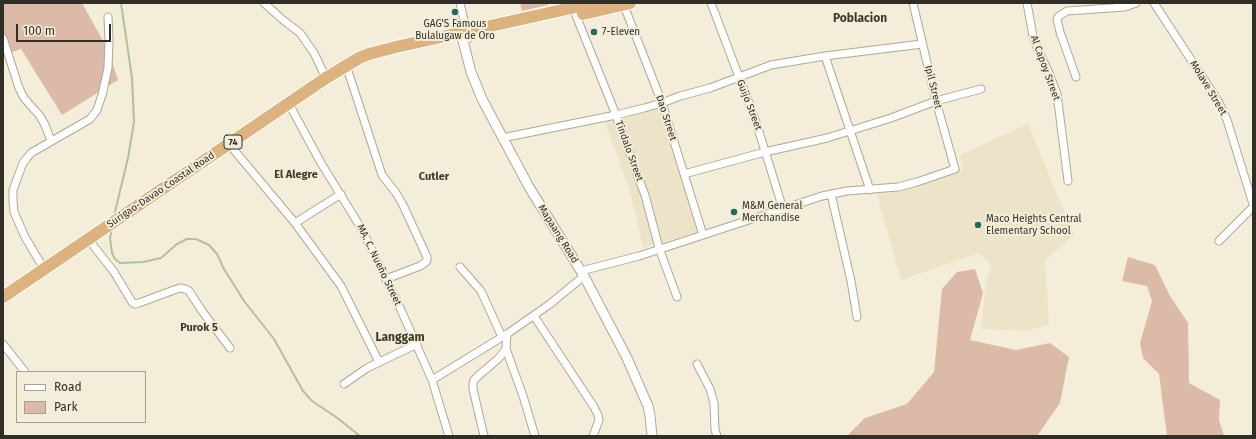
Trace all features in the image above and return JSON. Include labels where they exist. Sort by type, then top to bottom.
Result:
[{"type":"highway","name":"Surigao-Davao Coastal Road","points":[[574,12],[594,3]]},
{"type":"highway","name":"Surigao-Davao Coastal Road","points":[[3,297],[326,78],[344,70],[359,58],[369,54],[416,43],[464,36],[574,12],[625,3]]},
{"type":"street","points":[[264,3],[300,33],[314,53],[326,78]]},
{"type":"street","points":[[460,3],[464,36]]},
{"type":"street","name":"Dao Street","points":[[625,3],[662,103],[703,235]]},
{"type":"street","name":"Guijo Street","points":[[711,3],[738,78],[755,119],[783,209]]},
{"type":"street","name":"Ipil Street","points":[[870,190],[906,186],[955,169],[936,101],[913,3]]},
{"type":"street","name":"Al Capoy Street","points":[[1027,3],[1033,36],[1057,94],[1068,181]]},
{"type":"street","points":[[1076,77],[1060,32],[1057,19],[1059,16],[1068,11],[1125,7],[1136,3]]},
{"type":"street","name":"Molave Street","points":[[1154,3],[1218,100],[1227,120],[1253,205]]},
{"type":"street","name":"Tindalo Street","points":[[574,12],[616,116],[644,195],[659,248],[677,297]]},
{"type":"street","points":[[44,269],[24,237],[14,212],[13,190],[23,163],[31,153],[90,119],[97,110],[108,68],[108,17]]},
{"type":"street","name":"Mapaang Road","points":[[464,36],[468,62],[475,83],[502,138],[529,187],[582,274],[616,336],[644,395],[650,416],[652,436]]},
{"type":"street","points":[[3,38],[19,88],[24,98],[40,116],[51,141]]},
{"type":"street","points":[[502,138],[616,116],[710,88],[771,65],[796,60],[922,44]]},
{"type":"street","points":[[432,380],[505,336],[534,316],[582,274],[659,248],[831,194],[847,191],[870,190],[825,56]]},
{"type":"street","points":[[344,70],[382,175],[403,205],[427,257],[426,262],[420,266],[386,279]]},
{"type":"street","points":[[684,174],[765,152],[826,138],[891,118],[936,101],[981,90]]},
{"type":"street","name":"MA. C. Nueño Street","points":[[289,104],[321,163],[361,228],[386,279],[417,344],[432,380],[448,436]]},
{"type":"street","points":[[229,144],[295,223],[341,286],[379,362]]},
{"type":"street","points":[[295,223],[341,194]]},
{"type":"street","points":[[831,194],[851,281],[857,317]]},
{"type":"street","points":[[1219,241],[1253,205]]},
{"type":"street","points":[[88,239],[114,272],[132,302],[135,304],[180,288],[185,289],[189,291],[230,348]]},
{"type":"street","points":[[460,267],[481,291],[505,336],[506,349],[523,396],[535,436]]},
{"type":"street","points":[[534,316],[590,399],[596,411],[598,420],[593,436]]},
{"type":"street","points":[[3,344],[24,371]]},
{"type":"street","points":[[344,384],[357,374],[417,344]]},
{"type":"street","points":[[484,436],[473,389],[474,380],[498,359],[506,349]]},
{"type":"street","points":[[697,364],[710,389],[714,403],[714,430],[717,436]]},
{"type":"shaded area","points":[[659,109],[698,232],[643,248],[627,182],[605,122]]},
{"type":"shaded area","name":"Maco Heights Central Elementary School","points":[[1028,124],[1074,235],[1045,260],[1049,325],[1025,331],[981,329],[986,284],[991,265],[979,253],[901,280],[877,194],[899,191],[963,170],[960,155]]},
{"type":"green space","points":[[3,3],[82,3],[107,48],[118,80],[62,115],[21,49],[3,55]]},
{"type":"green space","points":[[520,3],[548,3],[548,5],[522,11]]},
{"type":"green space","points":[[1128,257],[1155,265],[1170,296],[1188,323],[1189,383],[1220,400],[1219,420],[1224,436],[1167,436],[1159,374],[1143,358],[1140,343],[1152,301],[1147,286],[1122,281]]},
{"type":"green space","points":[[975,269],[983,293],[970,340],[1016,350],[1050,343],[1069,357],[1060,403],[1037,436],[847,436],[865,418],[907,404],[934,372],[942,289],[957,272]]},
{"type":"waterway","points":[[114,216],[128,158],[134,122],[132,78],[121,3]]},
{"type":"waterway","points":[[112,228],[110,238],[112,253],[115,259],[120,263],[143,262],[161,258],[177,244],[187,239],[196,239],[209,245],[217,254],[224,269],[244,301],[274,339],[303,391],[312,401],[336,417],[360,436]]},
{"type":"place","name":"GAG'S Famous Bulalugaw de Oro","points":[[455,12]]},
{"type":"place","name":"7-Eleven","points":[[594,32]]},
{"type":"place","name":"M&M General Merchandise","points":[[734,212]]},
{"type":"place","name":"Maco Heights Central Elementary School","points":[[978,225]]},
{"type":"district","name":"Poblacion","points":[[860,19]]},
{"type":"district","name":"El Alegre","points":[[296,175]]},
{"type":"district","name":"Cutler","points":[[434,177]]},
{"type":"district","name":"Purok 5","points":[[199,328]]},
{"type":"district","name":"Langgam","points":[[400,338]]}]
